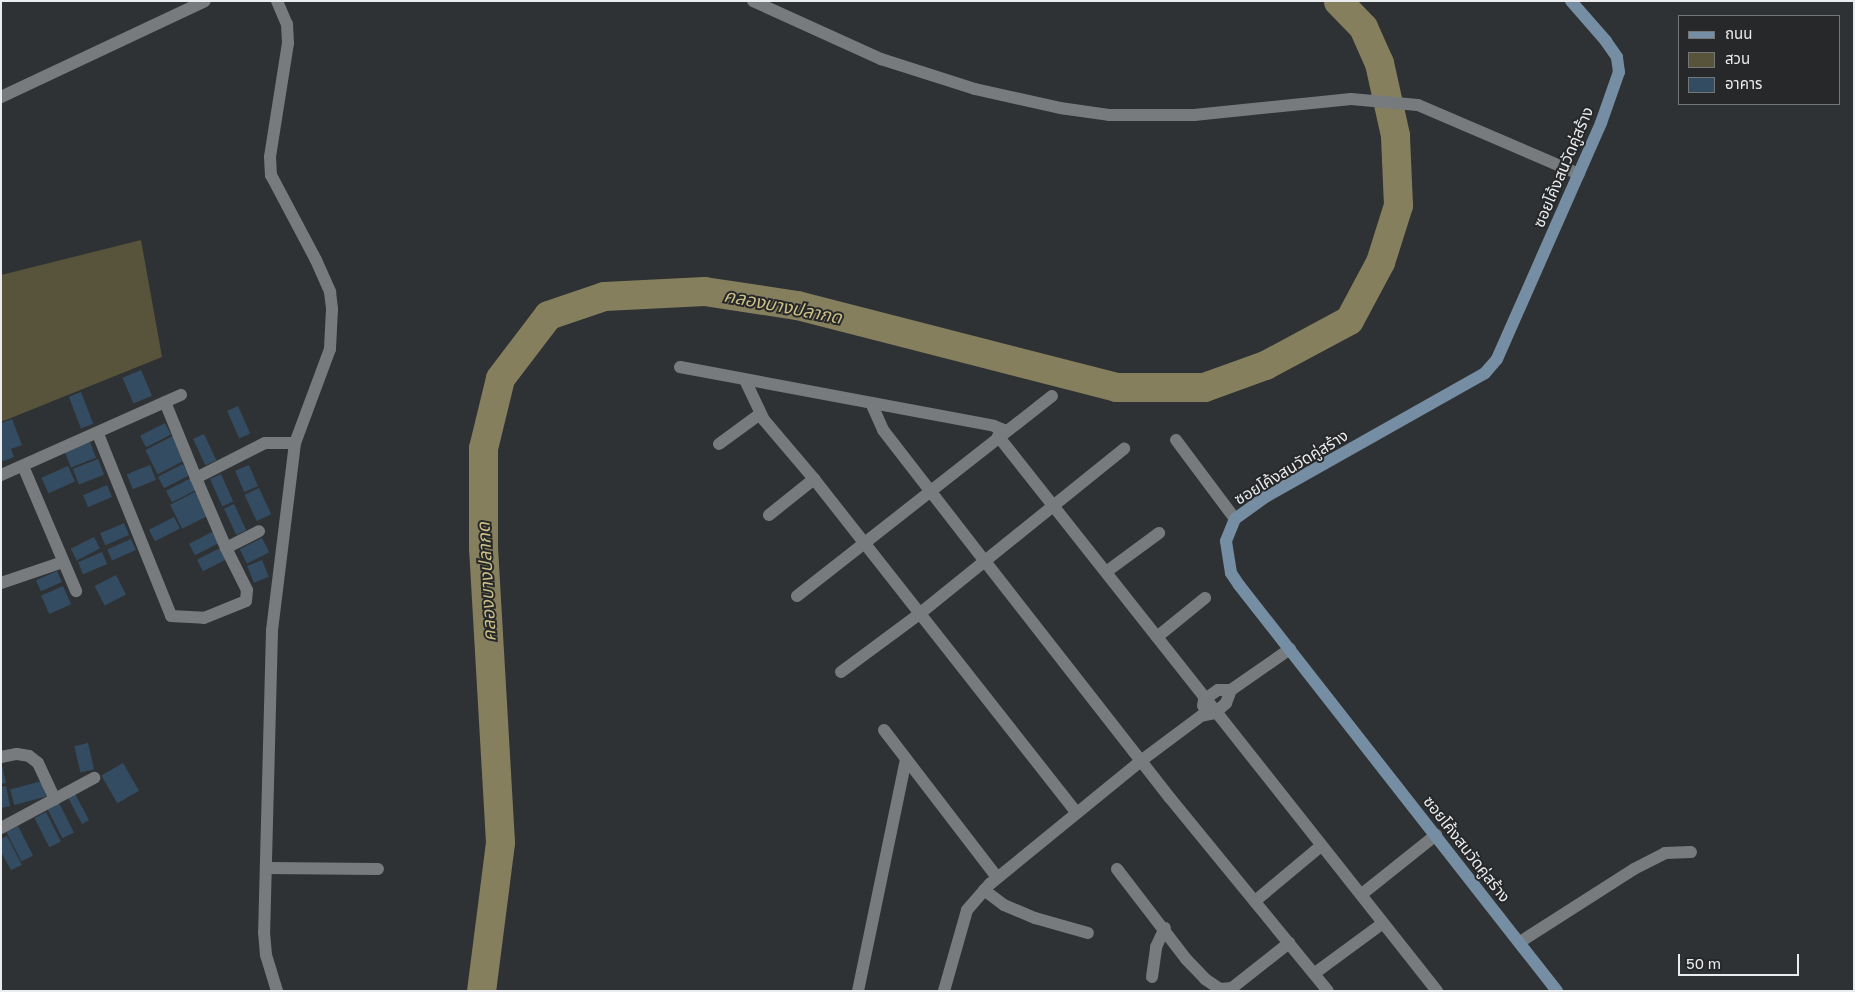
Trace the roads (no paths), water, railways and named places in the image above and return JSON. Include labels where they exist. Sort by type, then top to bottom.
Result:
[{"type":"street","points":[[1,97],[205,1]]},
{"type":"street","points":[[277,1],[287,24],[288,43],[270,157],[271,175],[316,260],[330,292],[332,309],[330,349],[295,443],[272,631],[266,955],[277,991]]},
{"type":"street","points":[[753,1],[881,59],[975,89],[1060,108],[1109,115],[1194,115],[1351,99],[1418,104],[1579,174]]},
{"type":"street","name":"ซอยโค้งสนวัดคู่สร้าง","points":[[1557,991],[1231,573],[1226,541],[1235,519],[1267,496],[1485,372],[1506,343],[1579,174],[1619,72],[1617,57],[1606,41],[1571,1]]},
{"type":"street","points":[[680,367],[872,405],[994,426],[1001,433],[1052,506],[1157,637],[1204,700],[1251,754],[1321,846],[1362,894],[1436,991]]},
{"type":"street","points":[[745,380],[760,414],[814,478],[918,615],[1076,812]]},
{"type":"street","points":[[1,475],[98,434],[181,395]]},
{"type":"street","points":[[797,596],[931,492],[1001,433],[1052,396]]},
{"type":"street","points":[[98,434],[171,616],[204,618],[246,601],[247,590],[226,548],[165,402]]},
{"type":"street","points":[[872,405],[883,430],[931,492],[1142,760],[1328,991]]},
{"type":"street","points":[[719,444],[760,414]]},
{"type":"street","points":[[1176,440],[1235,519]]},
{"type":"street","points":[[196,478],[265,443],[295,443]]},
{"type":"street","points":[[841,672],[918,615],[1124,449]]},
{"type":"street","points":[[23,466],[76,591]]},
{"type":"street","points":[[769,515],[814,478]]},
{"type":"street","points":[[226,548],[259,530]]},
{"type":"street","points":[[1106,572],[1159,533]]},
{"type":"street","points":[[1,583],[63,562]]},
{"type":"street","points":[[1157,637],[1205,598]]},
{"type":"street","points":[[1201,716],[1204,700],[1218,690],[1231,690],[1290,650]]},
{"type":"street","points":[[944,991],[967,910],[984,890],[997,877],[1076,812],[1142,760],[1201,716],[1215,713],[1226,703],[1231,690]]},
{"type":"street","points":[[884,730],[997,877]]},
{"type":"street","points":[[1,757],[17,754],[29,756],[38,762],[55,799]]},
{"type":"street","points":[[858,991],[906,759]]},
{"type":"street","points":[[1,828],[94,778]]},
{"type":"street","points":[[1362,894],[1436,835]]},
{"type":"street","points":[[1255,901],[1321,846]]},
{"type":"street","points":[[1520,942],[1634,869],[1665,853],[1691,852]]},
{"type":"street","points":[[267,868],[378,869]]},
{"type":"street","points":[[1117,868],[1165,928],[1186,959],[1205,979],[1220,989],[1232,988],[1289,943]]},
{"type":"street","points":[[984,890],[1004,905],[1035,918],[1088,933]]},
{"type":"street","points":[[1315,974],[1383,923]]},
{"type":"street","points":[[1152,977],[1156,947],[1165,928]]},
{"type":"waterway","name":"คลองบางปลากด","points":[[481,991],[500,842],[483,548],[483,448],[500,378],[548,315],[604,296],[704,291],[797,305],[1116,387],[1204,387],[1265,365],[1349,320],[1380,262],[1398,205],[1395,135],[1379,63],[1363,27],[1338,1]]}]
